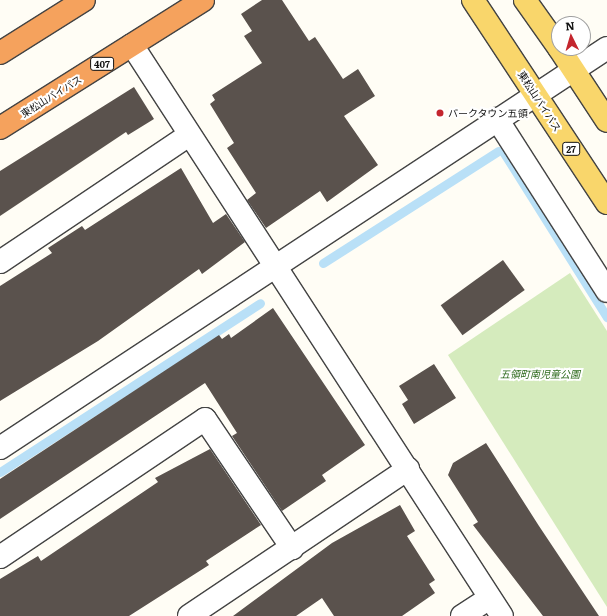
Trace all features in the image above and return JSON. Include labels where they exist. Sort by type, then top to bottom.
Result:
[{"type":"highway","points":[[0,53],[84,0]]},
{"type":"highway","name":"東松山バイパス","points":[[0,128],[203,0]]},
{"type":"main road","name":"東松山バイパス","points":[[474,0],[607,203]]},
{"type":"main road","points":[[525,0],[551,37]]},
{"type":"main road","points":[[565,56],[607,121]]},
{"type":"street","points":[[132,45],[189,135],[278,266],[502,616]]},
{"type":"street","points":[[0,448],[278,266],[497,119],[607,48]]},
{"type":"street","points":[[497,119],[607,291]]},
{"type":"street","points":[[0,262],[189,135]]},
{"type":"street","points":[[0,557],[205,419],[292,548]]},
{"type":"street","points":[[189,616],[408,469]]},
{"type":"street","points":[[462,616],[490,598]]},
{"type":"green space","name":"五領町南児童公園","points":[[570,273],[607,331],[607,607],[448,355]]},
{"type":"building","points":[[262,0],[282,0],[309,41],[315,37],[343,79],[358,69],[375,96],[344,116],[378,165],[327,202],[320,191],[266,228],[247,200],[256,193],[227,148],[234,143],[210,104],[215,100],[212,95],[262,63],[244,36],[252,31],[241,14]]},
{"type":"building","points":[[134,87],[154,119],[128,135],[126,132],[0,216],[0,171]]},
{"type":"building","points":[[181,168],[213,223],[226,214],[245,242],[202,274],[199,269],[98,341],[0,401],[0,286],[52,253],[48,248],[82,226],[85,230]]},
{"type":"building","points":[[503,260],[525,290],[462,335],[441,305]]},
{"type":"building","points":[[273,308],[365,445],[322,475],[326,481],[282,511],[232,436],[237,433],[205,383],[0,519],[0,479],[219,335],[222,339],[229,334],[231,338]]},
{"type":"building","points":[[434,364],[456,398],[414,424],[402,404],[408,400],[399,386]]},
{"type":"building","points":[[486,443],[599,616],[543,616],[473,525],[478,522],[448,475],[453,463]]},
{"type":"building","points":[[210,449],[261,525],[206,561],[209,565],[129,616],[0,616],[0,579],[38,556],[41,561],[158,482],[155,478]]},
{"type":"building","points":[[400,505],[415,531],[407,536],[435,580],[429,584],[435,593],[402,616],[334,616],[322,598],[296,616],[233,616],[332,543]]},
{"type":"waterway","points":[[323,263],[498,151]]},
{"type":"waterway","points":[[504,153],[607,317]]},
{"type":"waterway","points":[[0,472],[260,303]]},
{"type":"place","name":"パークタウン五領","points":[[440,113]]}]
